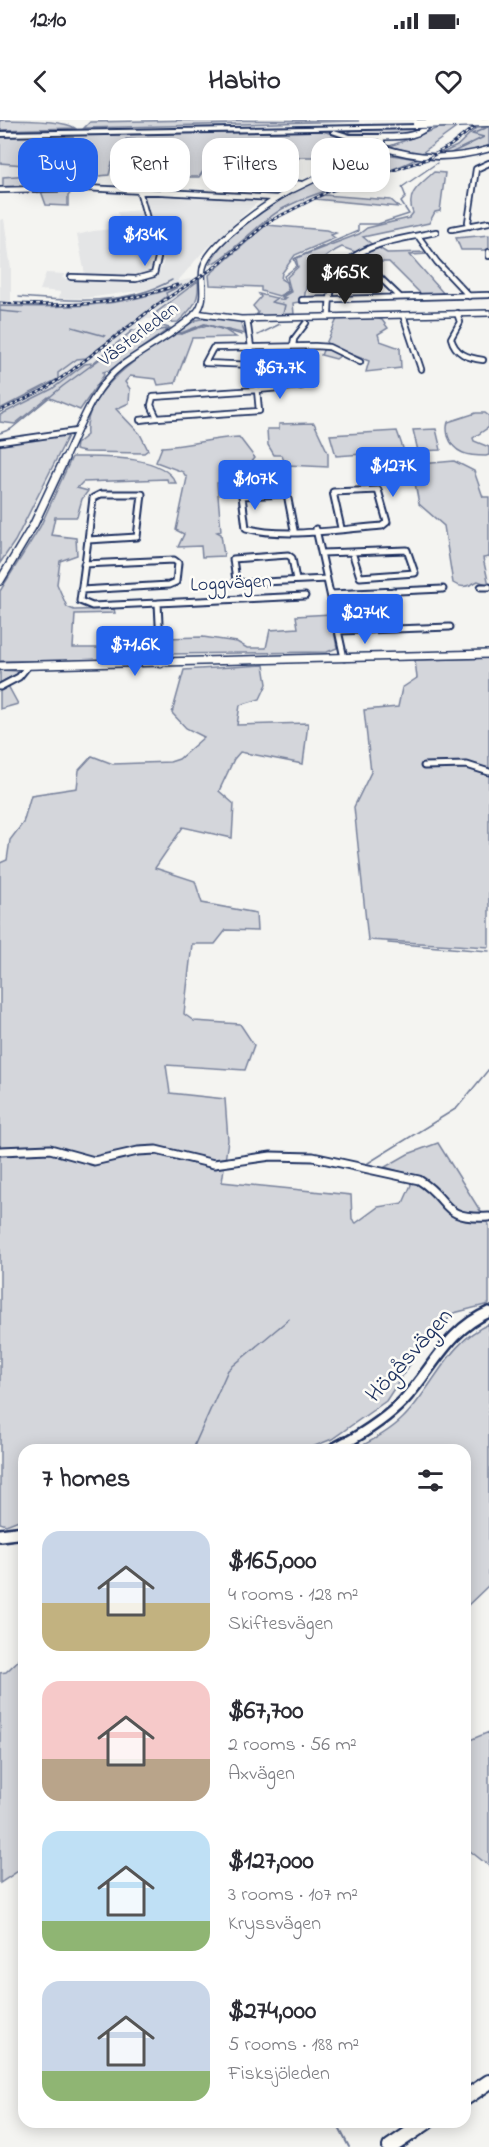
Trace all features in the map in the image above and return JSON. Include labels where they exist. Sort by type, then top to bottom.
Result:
[{"type":"highway","points":[[338,126],[361,124],[365,120]]},
{"type":"highway","points":[[374,120],[398,125]]},
{"type":"highway","points":[[0,134],[489,124]]},
{"type":"highway","points":[[0,134],[417,125]]},
{"type":"highway","points":[[297,128],[327,130],[360,137],[381,137]]},
{"type":"highway","points":[[356,128],[348,130],[347,133],[360,137]]},
{"type":"main road","points":[[471,2094],[489,2082]]},
{"type":"main road","points":[[390,2147],[418,2128]]},
{"type":"street","points":[[381,137],[421,132],[429,127],[432,120]]},
{"type":"street","points":[[390,150],[429,159],[461,157],[489,149]]},
{"type":"street","points":[[470,226],[468,222],[476,169],[489,163]]},
{"type":"street","name":"Västerleden","points":[[0,581],[34,524],[94,394],[111,375],[195,313],[203,300],[202,271],[209,255],[223,240],[276,198],[311,180]]},
{"type":"street","points":[[0,190],[110,190]]},
{"type":"street","points":[[71,276],[136,279],[147,278],[154,274],[158,258],[140,192]]},
{"type":"street","points":[[190,192],[249,194],[276,198]]},
{"type":"street","points":[[452,229],[489,222]]},
{"type":"street","points":[[329,317],[326,299],[332,276],[344,262],[369,249],[436,232]]},
{"type":"street","points":[[418,236],[437,262],[469,296]]},
{"type":"street","points":[[344,262],[372,270],[400,297]]},
{"type":"street","points":[[302,300],[489,295]]},
{"type":"street","points":[[195,313],[247,319],[489,313]]},
{"type":"street","points":[[457,314],[460,322],[451,338],[452,344],[461,354],[483,360]]},
{"type":"street","points":[[403,315],[421,369]]},
{"type":"street","points":[[140,420],[207,412],[259,411],[247,319]]},
{"type":"street","points":[[293,346],[294,339],[306,323]]},
{"type":"street","points":[[253,365],[206,363],[211,348],[250,346],[327,346],[360,362]]},
{"type":"street","points":[[157,418],[151,405],[153,397],[204,391],[302,386]]},
{"type":"street","points":[[0,442],[76,430]]},
{"type":"street","points":[[294,530],[287,494],[242,496],[248,530],[294,530],[341,528],[386,524],[378,490],[333,492],[341,528]]},
{"type":"street","points":[[84,564],[174,560],[178,563],[176,582],[169,585],[81,590],[84,564],[87,540],[94,496],[142,494],[137,537],[87,540]]},
{"type":"street","points":[[316,529],[344,658]]},
{"type":"street","points":[[322,553],[407,550],[411,554],[415,573],[360,577],[352,552]]},
{"type":"street","points":[[296,580],[291,556],[233,560],[236,580],[241,583],[327,579]]},
{"type":"street","points":[[481,587],[489,587]]},
{"type":"street","points":[[331,594],[443,589]]},
{"type":"street","name":"Loggvägen","points":[[81,590],[80,601],[88,606],[305,596]]},
{"type":"street","points":[[385,629],[393,591]]},
{"type":"street","points":[[158,603],[161,664]]},
{"type":"street","points":[[339,631],[450,627]]},
{"type":"street","points":[[0,666],[161,664],[489,654]]},
{"type":"street","points":[[0,687],[19,677],[27,667]]},
{"type":"street","points":[[424,766],[467,765],[489,772]]},
{"type":"street","points":[[0,1151],[50,1149],[94,1161],[138,1151],[156,1150],[214,1164],[271,1156],[313,1157],[419,1180],[429,1186],[443,1205],[455,1215],[472,1218],[489,1217]]},
{"type":"street","name":"Högåsvägen","points":[[342,1444],[393,1411],[417,1385],[451,1335],[470,1319],[489,1312]]},
{"type":"street","points":[[0,1535],[18,1533]]},
{"type":"shaded area","points":[[0,120],[51,122],[75,128],[0,130]]},
{"type":"shaded area","points":[[359,121],[84,128],[90,122]]},
{"type":"shaded area","points":[[425,127],[374,137],[349,132],[355,129]]},
{"type":"shaded area","points":[[489,127],[489,146],[460,154],[438,155],[457,146],[476,128]]},
{"type":"shaded area","points":[[438,128],[456,128],[419,155],[390,146]]},
{"type":"shaded area","points":[[323,131],[344,138],[311,138],[311,157],[299,158],[299,138],[202,138],[202,173],[199,177],[190,177],[190,138],[110,138],[109,175],[98,176],[98,138],[18,138],[18,164],[0,163],[0,136]]},
{"type":"shaded area","points":[[390,155],[416,159],[390,171]]},
{"type":"shaded area","points":[[416,159],[425,160],[390,172],[390,168]]},
{"type":"shaded area","points":[[0,163],[18,164],[18,176],[3,177],[3,187],[0,187]]},
{"type":"shaded area","points":[[434,172],[445,173],[440,211],[435,212],[429,223],[363,237],[374,246],[358,253],[342,247],[334,251],[315,269],[307,284],[304,301],[293,303],[294,314],[256,316],[258,312],[253,306],[261,297],[259,294],[284,300],[286,298],[282,297],[291,292],[287,277],[298,267],[296,258],[359,234],[367,228],[409,218],[413,213],[412,195],[419,185]]},
{"type":"shaded area","points":[[18,176],[18,187],[3,187],[3,177]]},
{"type":"shaded area","points":[[311,182],[311,192],[324,192],[298,201],[274,214],[224,256],[210,264],[217,251],[242,227],[289,194],[299,192],[299,189]]},
{"type":"shaded area","points":[[41,192],[71,192],[68,196],[68,206],[46,205]]},
{"type":"shaded area","points":[[321,192],[331,192],[299,205],[270,222],[219,268],[211,266],[263,221],[282,209]]},
{"type":"shaded area","points":[[146,193],[261,199],[202,253],[177,282],[190,279],[198,281],[151,319],[145,319],[93,363],[85,364],[52,389],[0,415],[0,409],[58,379],[57,373],[77,359],[86,358],[167,296],[165,293],[183,286],[140,299],[101,305],[0,306],[0,220],[4,219],[11,269],[11,303],[86,304],[131,298],[171,283],[145,290],[87,298],[58,299],[61,292],[40,290],[46,273],[65,274],[62,278],[70,280],[79,277],[145,280],[158,275],[164,261],[143,196]]},
{"type":"shaded area","points":[[324,195],[391,200],[399,207],[315,199]]},
{"type":"shaded area","points":[[141,210],[156,260],[152,273],[140,278],[85,274],[77,235],[121,228],[118,212]]},
{"type":"shaded area","points":[[266,225],[326,230],[336,233],[331,235],[335,238],[295,255],[282,273],[281,279],[286,282],[288,291],[279,296],[261,291],[261,287],[210,285],[209,275]]},
{"type":"shaded area","points":[[489,235],[489,250],[461,250],[456,238]]},
{"type":"shaded area","points":[[379,248],[387,253],[427,252],[428,254],[410,255],[445,295],[423,296],[389,262],[375,262],[360,255]]},
{"type":"shaded area","points":[[198,281],[198,294],[194,304],[178,322],[152,323],[157,312]]},
{"type":"shaded area","points":[[182,285],[166,293],[167,296],[86,358],[77,359],[58,373],[58,379],[0,409],[0,306],[92,305],[159,293]]},
{"type":"shaded area","points":[[206,318],[240,321],[245,334],[204,324],[181,333],[178,331],[196,320]]},
{"type":"shaded area","points":[[375,318],[382,320],[388,328],[378,334],[380,341],[400,348],[401,368],[366,372],[369,361],[345,352],[336,359],[321,355],[337,319]]},
{"type":"shaded area","points":[[207,325],[225,330],[236,337],[192,338],[175,383],[158,385],[156,379],[130,376],[125,382],[130,389],[129,403],[116,409],[140,434],[148,450],[144,453],[75,450],[76,444],[87,435],[88,419],[94,404],[116,376],[172,334],[181,334]]},
{"type":"shaded area","points":[[162,326],[170,328],[110,370],[103,372],[104,375],[80,410],[48,397],[15,424],[0,422],[0,415],[52,389],[85,364],[93,363],[133,330]]},
{"type":"shaded area","points":[[476,413],[485,413],[489,416],[489,427],[473,438],[474,441],[489,447],[489,455],[486,456],[462,453],[454,447],[448,436],[448,422]]},
{"type":"shaded area","points":[[314,423],[328,453],[328,467],[287,465],[281,455],[274,455],[268,445],[267,429],[279,429],[279,424]]},
{"type":"shaded area","points":[[436,429],[441,450],[418,451],[413,430]]},
{"type":"shaded area","points":[[397,431],[404,451],[336,456],[330,435]]},
{"type":"shaded area","points":[[69,434],[15,541],[0,563],[0,443]]},
{"type":"shaded area","points":[[239,437],[255,458],[250,464],[223,474],[224,478],[263,473],[277,476],[283,481],[217,483],[221,531],[217,532],[221,534],[224,556],[202,557],[201,546],[178,547],[184,534],[176,530],[187,478],[183,472],[156,462],[162,447]]},
{"type":"shaded area","points":[[72,457],[130,459],[145,462],[169,474],[176,483],[168,483],[167,479],[83,482],[77,488],[88,491],[82,499],[77,517],[55,517],[51,535],[76,538],[77,555],[60,561],[57,584],[67,607],[74,610],[114,609],[115,613],[75,614],[73,648],[102,648],[151,655],[150,660],[0,661],[0,591],[40,527]]},
{"type":"shaded area","points":[[454,461],[474,471],[483,497],[489,497],[489,557],[483,558],[489,585],[478,581],[463,586],[453,583],[444,526],[419,504],[415,483],[421,464]]},
{"type":"shaded area","points":[[331,614],[337,648],[327,652],[168,654],[165,638],[203,637],[237,642],[247,648],[266,648],[270,630],[298,628],[296,616]]},
{"type":"shaded area","points":[[489,658],[489,947],[368,940],[354,807],[371,772],[364,710],[398,707],[402,688],[417,678],[415,660]]},
{"type":"shaded area","points":[[264,665],[267,684],[260,699],[240,705],[237,725],[308,723],[303,764],[240,752],[234,759],[219,791],[234,804],[232,838],[183,827],[155,868],[195,881],[202,903],[256,913],[257,931],[226,930],[215,944],[192,944],[184,1014],[194,1021],[240,1024],[254,1045],[245,1070],[166,1065],[170,1093],[225,1099],[228,1140],[222,1182],[351,1195],[352,1219],[356,1223],[378,1207],[403,1203],[411,1185],[409,1174],[385,1167],[408,1154],[438,1143],[489,1225],[489,1304],[454,1313],[420,1349],[386,1401],[332,1439],[320,1444],[18,1444],[18,1520],[6,1525],[0,1523],[0,863],[7,860],[10,840],[23,823],[31,795],[77,788],[79,770],[92,756],[113,764],[170,762],[179,759],[204,737],[186,728],[172,713],[184,670]]},
{"type":"shaded area","points":[[0,670],[17,671],[18,674],[5,680],[18,704],[0,709]]},
{"type":"shaded area","points":[[489,1324],[489,1585],[471,1602],[471,1444],[365,1444],[386,1432],[403,1418],[462,1342]]},
{"type":"shaded area","points":[[18,1661],[18,1871],[0,1883],[0,1673],[6,1672]]},
{"type":"shaded area","points":[[489,1732],[489,1866],[471,1852],[471,1740]]},
{"type":"waterway","points":[[449,154],[484,137],[472,134],[486,128]]},
{"type":"waterway","points":[[281,296],[290,291],[284,276],[297,266],[294,259],[358,231],[358,224],[378,224],[409,214],[401,202],[406,197],[402,187],[437,163]]},
{"type":"waterway","points":[[19,297],[58,300],[117,298],[155,288],[172,280]]},
{"type":"waterway","points":[[277,298],[271,302],[285,305],[283,314]]},
{"type":"waterway","points":[[0,311],[22,313]]},
{"type":"waterway","points":[[178,332],[182,334],[205,324],[242,335]]},
{"type":"waterway","points":[[258,335],[280,324]]},
{"type":"waterway","points":[[72,327],[105,336]]},
{"type":"waterway","points":[[0,433],[11,429],[63,386],[133,335],[167,329]]},
{"type":"waterway","points":[[388,943],[489,951]]},
{"type":"waterway","points":[[368,1163],[457,1108],[489,1069]]},
{"type":"waterway","points":[[195,1444],[228,1370],[289,1319]]},
{"type":"waterway","points":[[339,2128],[349,2147]]},
{"type":"railway","points":[[0,411],[45,389],[67,374],[157,305],[215,267],[268,222],[327,192],[427,159],[451,145],[483,120]]},
{"type":"railway","points":[[0,303],[68,305],[112,301],[177,285]]}]
